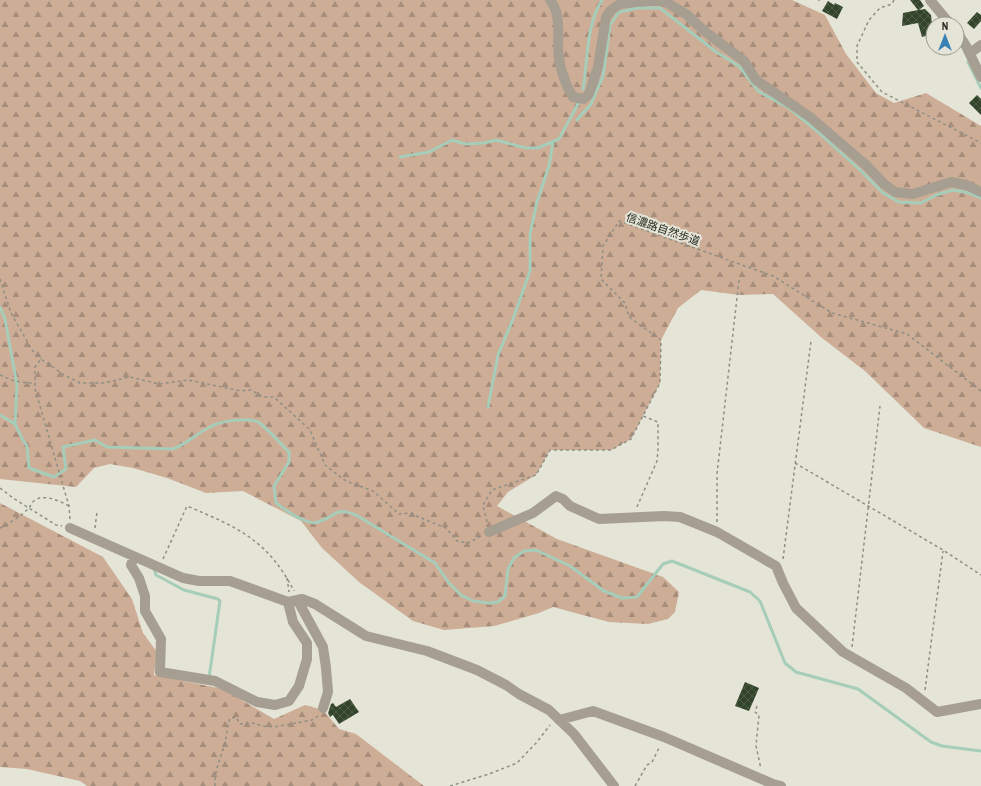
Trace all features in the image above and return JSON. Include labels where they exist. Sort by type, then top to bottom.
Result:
[{"type":"street","points":[[550,0],[554,5],[558,16],[559,58],[569,90],[573,97],[584,99],[589,94],[598,67],[606,17],[611,10],[620,4],[642,1],[664,1],[686,14],[703,30],[744,61],[756,80],[810,117],[866,165],[884,184],[895,192],[913,194],[951,182],[966,184],[981,192]]},
{"type":"street","points":[[930,0],[943,16]]},
{"type":"street","points":[[965,45],[981,77]]},
{"type":"street","points":[[970,53],[981,45]]},
{"type":"street","points":[[489,532],[533,513],[556,496],[564,499],[570,506],[599,519],[664,516],[680,517],[717,532],[776,566],[796,608],[843,652],[906,688],[937,712],[981,704]]},
{"type":"street","points":[[70,528],[183,578],[199,581],[230,581],[296,601],[315,604],[366,636],[426,651],[477,670],[549,710],[574,734],[614,786]]},
{"type":"street","points":[[134,557],[131,565],[139,578],[145,596],[145,611],[161,639],[160,672],[215,681],[257,702],[275,705],[290,701],[298,686],[307,659],[307,643],[293,622],[296,601]]},
{"type":"street","points":[[296,601],[323,646],[328,692],[323,708]]},
{"type":"street","points":[[558,718],[593,711],[664,737],[761,779],[781,786]]},
{"type":"path","points":[[894,0],[892,4],[880,8],[869,20],[857,46],[857,62],[882,92],[981,143]]},
{"type":"path","name":"信濃路自然歩道","points":[[489,532],[483,505],[492,490],[536,476],[550,450],[611,450],[631,439],[660,383],[661,340],[628,317],[624,303],[602,279],[603,246],[619,221],[773,276],[832,313],[907,334],[981,391]]},
{"type":"path","points":[[0,279],[11,313],[32,350],[41,359],[64,375],[80,382],[104,382],[130,377],[159,384],[188,380],[241,391],[251,390],[263,396],[274,397],[310,430],[326,465],[346,481],[373,492],[399,514],[409,513],[446,528],[457,541],[468,543],[489,532]]},
{"type":"path","points":[[717,532],[717,474],[739,280]]},
{"type":"path","points":[[778,572],[782,563],[811,341]]},
{"type":"path","points":[[0,488],[56,525],[70,528],[69,506],[35,389],[35,367],[41,359]]},
{"type":"path","points":[[0,375],[11,380],[35,382]]},
{"type":"path","points":[[851,656],[880,406]]},
{"type":"path","points":[[632,518],[657,461],[658,422],[643,416]]},
{"type":"path","points":[[795,462],[943,550],[981,575]]},
{"type":"path","points":[[0,528],[29,508],[34,501],[42,498],[50,498],[69,506]]},
{"type":"path","points":[[159,568],[187,506],[226,523],[258,543],[272,557],[286,576],[294,592],[296,601]]},
{"type":"path","points":[[92,538],[97,512]]},
{"type":"path","points":[[923,702],[943,550]]},
{"type":"path","points":[[286,576],[289,590],[296,601]]},
{"type":"path","points":[[756,706],[755,712],[758,715],[756,746],[761,769],[761,779]]},
{"type":"path","points":[[216,786],[215,780],[217,768],[230,718],[236,717],[240,724],[256,722],[261,726],[274,727],[312,720]]},
{"type":"path","points":[[450,786],[490,774],[517,763],[558,718]]},
{"type":"path","points":[[635,786],[647,765],[652,762],[664,737]]},
{"type":"green space","points":[[0,0],[792,0],[825,15],[846,54],[876,93],[894,103],[926,93],[981,126],[981,447],[924,428],[865,371],[822,338],[773,294],[739,295],[701,290],[678,308],[661,340],[660,383],[631,439],[611,450],[550,450],[536,475],[508,492],[497,506],[557,539],[663,577],[679,592],[675,612],[668,619],[648,624],[609,622],[553,607],[539,613],[494,626],[444,630],[413,621],[359,582],[322,548],[301,521],[243,491],[206,493],[167,478],[133,468],[110,464],[94,468],[76,487],[0,479]]},
{"type":"green space","points":[[0,503],[103,557],[132,599],[143,633],[157,652],[154,675],[223,689],[274,719],[305,705],[323,710],[339,729],[356,734],[424,786],[87,786],[80,781],[27,769],[0,767]]},
{"type":"building","points":[[910,0],[920,0],[924,6],[919,10],[925,9],[931,15],[925,16],[925,36],[922,37],[918,23],[902,26],[903,13],[918,10]]},
{"type":"building","points":[[828,1],[834,5],[835,3],[843,7],[837,19],[822,11]]},
{"type":"building","points":[[977,12],[981,15],[981,21],[974,29],[967,23]]},
{"type":"building","points":[[977,95],[981,99],[981,115],[969,103]]},
{"type":"building","points":[[745,682],[759,688],[749,711],[735,706]]},
{"type":"building","points":[[350,699],[359,712],[339,724],[333,715],[330,717],[328,713],[331,704],[333,703],[336,707]]},
{"type":"waterway","points":[[583,89],[590,32],[593,20],[602,0]]},
{"type":"waterway","points":[[577,120],[591,104],[603,76],[610,25],[619,12],[638,8],[660,8],[715,51],[740,67],[758,91],[789,108],[817,131],[883,193],[899,202],[921,203],[936,195],[953,190],[969,193],[981,198]]},
{"type":"waterway","points":[[968,62],[981,88]]},
{"type":"waterway","points":[[400,157],[429,152],[452,140],[465,144],[484,143],[496,140],[526,148],[538,148],[559,139],[579,102]]},
{"type":"waterway","points":[[488,407],[498,355],[513,319],[530,271],[530,234],[537,202],[549,166],[553,142]]},
{"type":"waterway","points":[[0,307],[5,319],[17,385],[15,424]]},
{"type":"waterway","points":[[0,415],[15,424],[27,446],[29,468],[54,477],[66,469],[63,447],[95,440],[107,447],[173,449],[205,429],[220,423],[234,420],[258,422],[289,452],[289,462],[274,486],[276,503],[296,516],[313,523],[324,520],[338,512],[356,515],[435,563],[449,583],[461,595],[473,601],[489,603],[498,602],[505,596],[508,569],[514,558],[524,551],[536,550],[570,566],[604,591],[622,598],[637,597],[663,564],[672,561],[750,592],[760,601],[785,663],[796,672],[858,689],[931,742],[942,746],[981,751]]},
{"type":"waterway","points":[[154,569],[156,575],[184,590],[218,599],[220,601],[209,678]]}]
